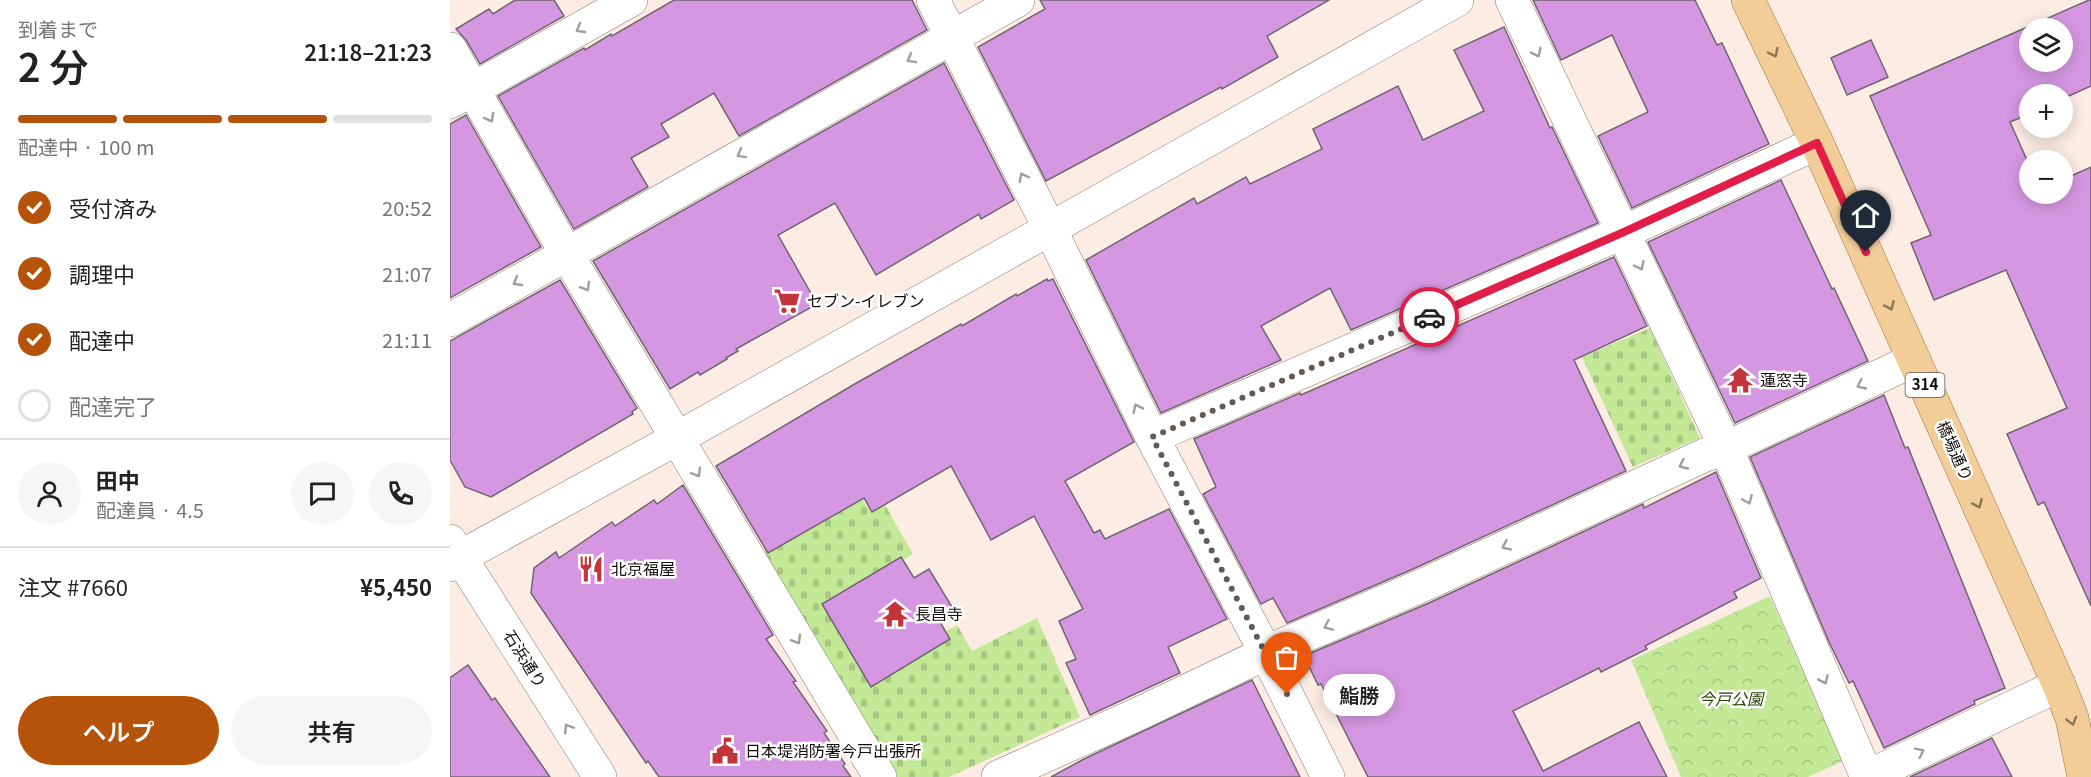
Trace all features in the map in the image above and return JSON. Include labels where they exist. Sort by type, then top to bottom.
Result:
[{"type":"main road","name":"橋場通り","points":[[1748,0],[1817,143],[2059,685],[2072,718],[2084,777]]},
{"type":"street","points":[[462,96],[631,0]]},
{"type":"street","points":[[933,0],[1152,437],[1266,653],[1328,777]]},
{"type":"street","points":[[450,320],[1018,0]]},
{"type":"street","points":[[453,554],[676,439],[1457,0]]},
{"type":"street","points":[[1512,0],[1726,448],[1867,777],[2059,685]]},
{"type":"street","points":[[450,49],[462,96],[566,253],[880,777]]},
{"type":"street","points":[[1152,437],[1624,232],[1817,143]]},
{"type":"street","points":[[998,777],[1266,653],[1421,586],[1705,455],[1726,448],[1914,360]]},
{"type":"street","name":"石浜通り","points":[[453,554],[600,777]]},
{"type":"green space","points":[[1650,328],[1700,438],[1633,467],[1582,357]]},
{"type":"green space","points":[[859,494],[867,507],[881,498],[913,554],[827,607],[869,675],[957,625],[972,651],[1037,618],[1080,717],[949,777],[897,777],[762,552]]},
{"type":"green space","name":"今戸公園","points":[[1770,596],[1843,761],[1808,777],[1681,777],[1631,660]]},
{"type":"building","points":[[515,0],[554,0],[564,16],[480,64],[466,40],[456,29],[489,9],[493,14]]},
{"type":"building","points":[[674,0],[912,0],[927,30],[739,136],[714,93],[661,124],[669,137],[631,158],[648,187],[574,229],[498,96],[584,48],[585,50],[611,34],[612,36]]},
{"type":"building","points":[[1040,0],[1329,0],[1267,36],[1278,57],[1222,89],[1221,87],[1046,181],[978,47],[1045,9]]},
{"type":"building","points":[[1533,0],[1695,0],[1717,45],[1722,43],[1769,144],[1632,208],[1598,136],[1648,112],[1612,35],[1561,60]]},
{"type":"building","points":[[2091,0],[2091,86],[2073,94],[2073,84],[2019,84],[2019,118],[2010,122],[2022,150],[2019,150],[2019,204],[2073,204],[2073,175],[2091,167],[2091,606],[2044,502],[2038,505],[2007,434],[2067,408],[2006,270],[1934,300],[1911,243],[1931,235],[1870,96],[2019,31],[2019,72],[2073,72],[2073,18],[2048,18]]},
{"type":"building","points":[[1504,27],[1550,128],[1552,127],[1598,223],[1351,330],[1330,288],[1261,326],[1281,360],[1161,413],[1086,260],[1194,198],[1197,204],[1246,177],[1250,184],[1322,149],[1313,129],[1398,86],[1423,140],[1484,111],[1454,50]]},
{"type":"building","points":[[1871,40],[1888,77],[1847,95],[1831,58]]},
{"type":"building","points":[[944,63],[1014,200],[981,219],[979,214],[876,275],[835,203],[778,235],[817,304],[736,349],[738,351],[727,359],[700,375],[698,372],[670,389],[593,261]]},
{"type":"building","points":[[466,115],[541,247],[450,298],[450,124]]},
{"type":"building","points":[[1781,180],[1868,361],[1735,423],[1648,242]]},
{"type":"building","points":[[1614,257],[1647,326],[1574,360],[1626,471],[1413,569],[1287,623],[1273,598],[1261,604],[1203,494],[1216,487],[1194,439],[1300,393],[1301,395]]},
{"type":"building","points":[[1047,279],[1048,281],[1053,279],[1134,442],[1065,481],[1094,533],[1100,530],[1105,539],[1169,509],[1227,619],[1168,647],[1180,673],[1090,715],[1066,663],[1076,659],[1059,621],[1083,609],[1034,516],[991,540],[951,466],[872,512],[864,498],[768,553],[716,466],[853,385]]},
{"type":"building","points":[[560,280],[637,408],[632,412],[633,414],[491,497],[465,487],[450,460],[450,341]]},
{"type":"building","points":[[1884,395],[1905,448],[1908,447],[2005,688],[1974,701],[1975,704],[1884,748],[1853,681],[1849,683],[1829,642],[1750,457]]},
{"type":"building","points":[[1716,472],[1761,578],[1734,592],[1737,598],[1645,646],[1647,649],[1601,672],[1599,668],[1513,711],[1543,771],[1639,722],[1667,777],[1368,777],[1321,684],[1318,685],[1304,656],[1429,603],[1643,504],[1644,508]]},
{"type":"building","points":[[683,485],[773,635],[766,639],[827,731],[824,733],[851,777],[659,777],[648,761],[646,763],[531,593],[534,568],[556,552],[559,558],[612,522],[615,526],[654,500],[657,504]]},
{"type":"building","points":[[901,557],[914,578],[929,569],[952,607],[937,617],[950,639],[871,687],[822,604]]},
{"type":"building","points":[[468,665],[492,700],[495,698],[550,777],[450,777],[450,678]]},
{"type":"building","points":[[1252,680],[1300,777],[1051,777],[1084,759]]},
{"type":"building","points":[[1992,738],[2012,777],[1910,777]]},
{"type":"way so far","points":[[1287,694],[1152,437],[1429,317]]},
{"type":"place","name":"セブン-イレブン","points":[[787,301]]},
{"type":"place","name":"蓮窓寺","points":[[1740,380]]},
{"type":"place","name":"北京福屋","points":[[591,569]]},
{"type":"place","name":"長昌寺","points":[[895,614]]},
{"type":"place","name":"鮨勝","points":[[1287,694]]},
{"type":"place","name":"日本堤消防署今戸出張所","points":[[725,751]]},
{"type":"route","points":[[1429,317],[1624,232],[1817,143],[1866,252]]}]
